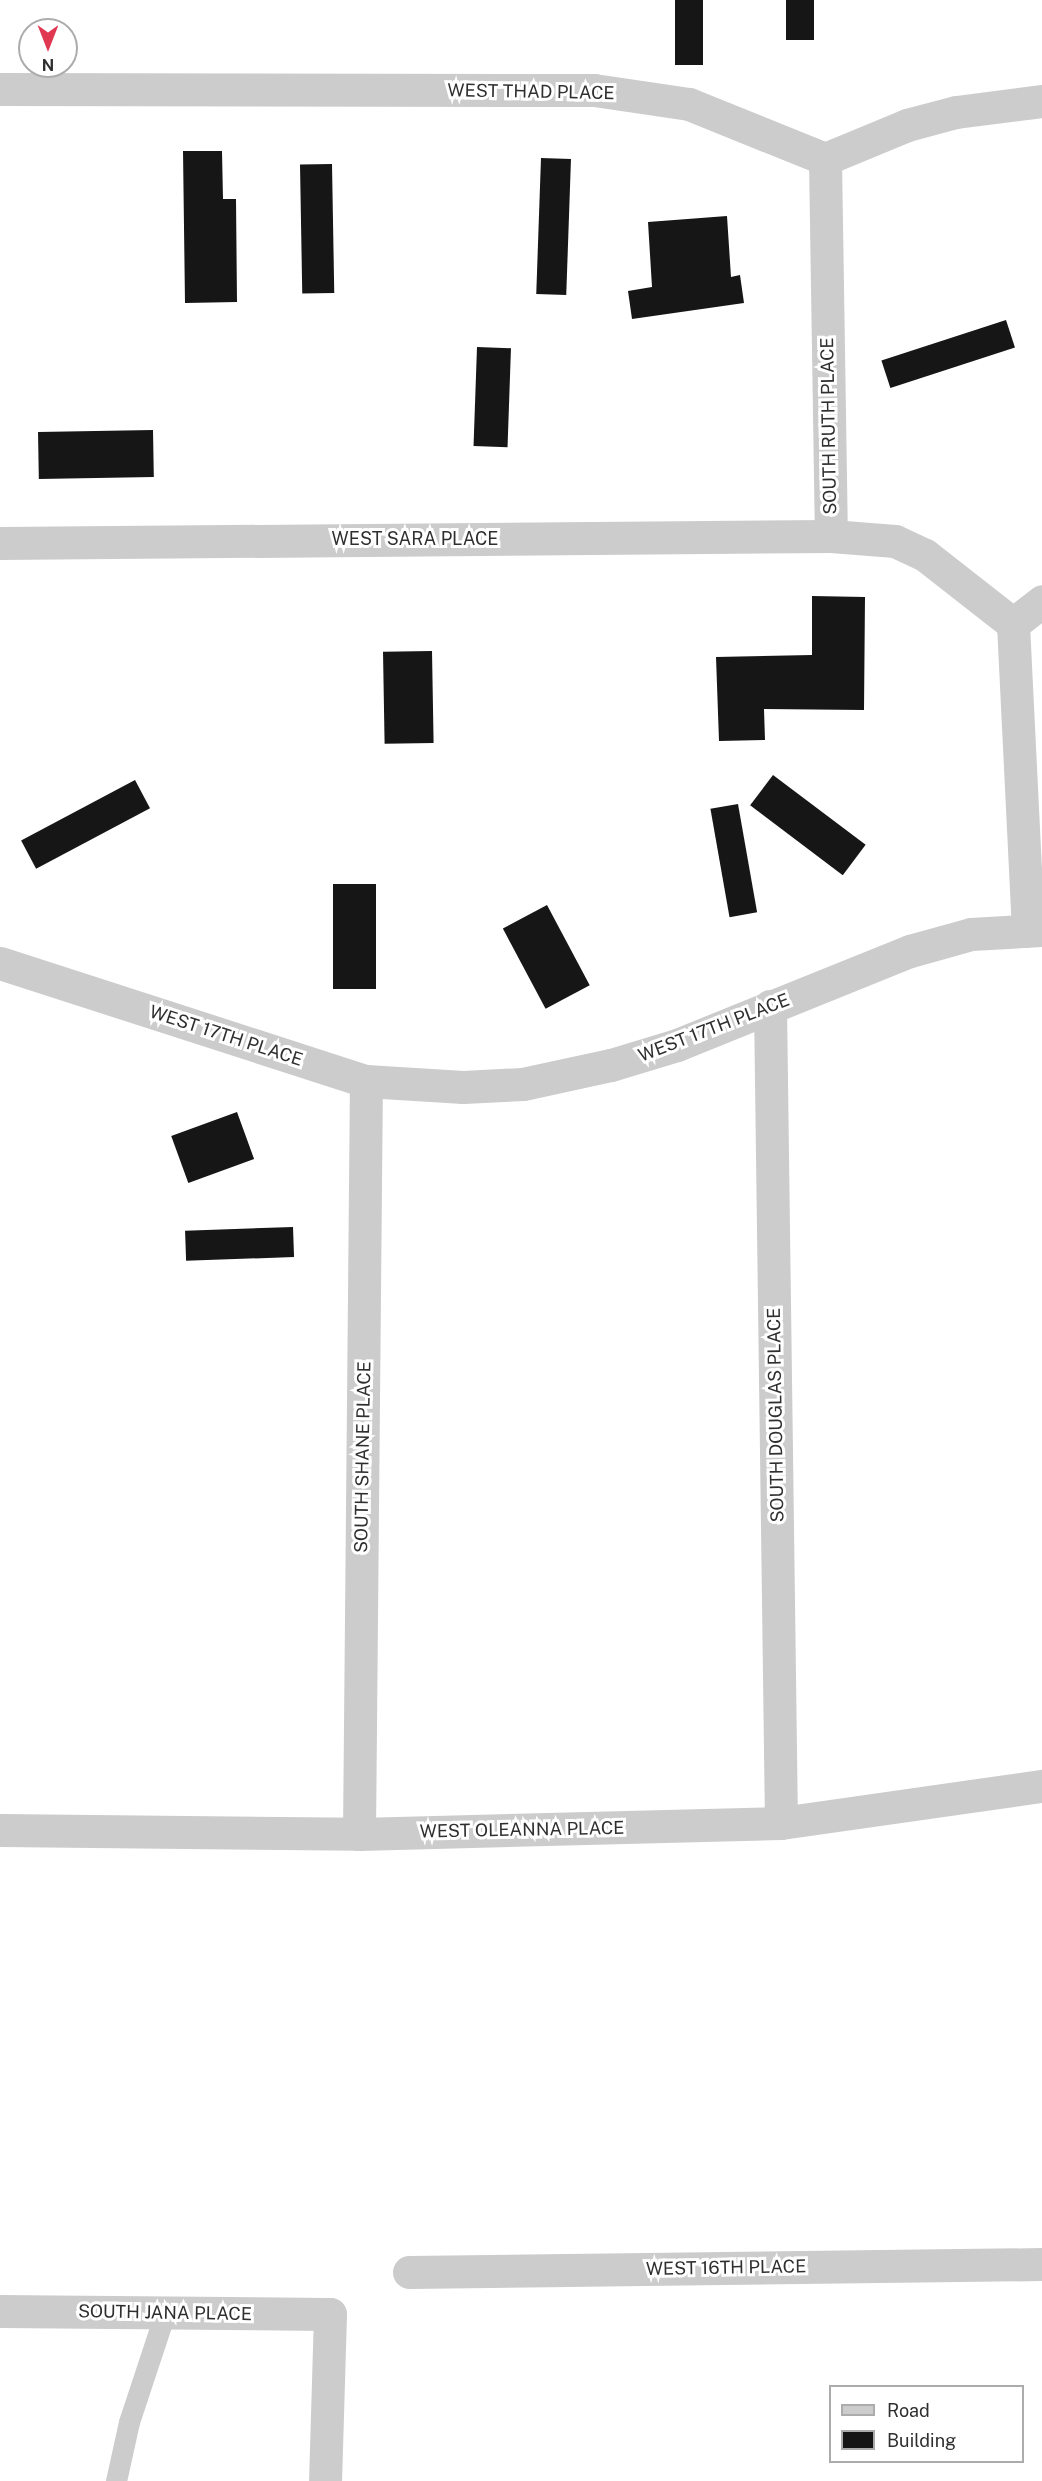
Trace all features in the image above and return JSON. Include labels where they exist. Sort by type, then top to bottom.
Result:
[{"type":"street","name":"WEST THAD PLACE","points":[[0,89],[594,90],[689,104],[825,159]]},
{"type":"street","points":[[825,159],[907,125],[956,112],[1042,101]]},
{"type":"street","name":"SOUTH RUTH PLACE","points":[[825,159],[831,536],[905,546],[955,576],[1013,624]]},
{"type":"street","name":"WEST SARA PLACE","points":[[0,543],[831,536]]},
{"type":"street","points":[[1035,930],[1013,624],[1042,601]]},
{"type":"street","name":"WEST 17TH PLACE","points":[[0,963],[366,1081],[463,1087],[523,1084],[677,1045],[910,951],[971,934],[1035,930]]},
{"type":"street","name":"SOUTH DOUGLAS PLACE","points":[[770,1006],[781,1823]]},
{"type":"street","name":"SOUTH SHANE PLACE","points":[[359,1834],[366,1081]]},
{"type":"street","name":"WEST OLEANNA PLACE","points":[[0,1830],[359,1834],[781,1823],[1042,1786]]},
{"type":"street","name":"WEST 16TH PLACE","points":[[409,2272],[1042,2264]]},
{"type":"street","name":"SOUTH JANA PLACE","points":[[0,2311],[330,2314],[325,2481]]},
{"type":"lane","points":[[116,2481],[129,2422],[165,2313]]},
{"type":"building","points":[[675,0],[703,0],[703,65],[675,65]]},
{"type":"building","points":[[786,0],[814,0],[814,40],[786,40]]},
{"type":"building","points":[[183,151],[222,151],[223,199],[236,199],[237,302],[185,303]]},
{"type":"building","points":[[541,158],[571,159],[566,295],[536,294]]},
{"type":"building","points":[[332,164],[334,293],[302,294],[300,165]]},
{"type":"building","points":[[727,216],[731,277],[740,275],[744,303],[632,319],[628,291],[652,287],[648,222]]},
{"type":"building","points":[[1006,320],[1015,348],[890,388],[881,360]]},
{"type":"building","points":[[477,347],[511,348],[508,447],[474,446]]},
{"type":"building","points":[[153,430],[154,477],[39,479],[38,432]]},
{"type":"building","points":[[812,596],[865,597],[864,710],[764,709],[765,740],[719,741],[716,657],[812,655]]},
{"type":"building","points":[[432,651],[434,743],[385,744],[383,652]]},
{"type":"building","points":[[773,775],[866,845],[843,875],[750,805]]},
{"type":"building","points":[[135,780],[150,808],[36,869],[21,841]]},
{"type":"building","points":[[738,804],[757,912],[730,917],[710,809]]},
{"type":"building","points":[[333,884],[376,884],[376,989],[333,989]]},
{"type":"building","points":[[547,905],[590,985],[546,1009],[503,928]]},
{"type":"building","points":[[237,1112],[254,1159],[188,1183],[171,1136]]},
{"type":"building","points":[[293,1227],[294,1257],[186,1261],[185,1231]]}]
